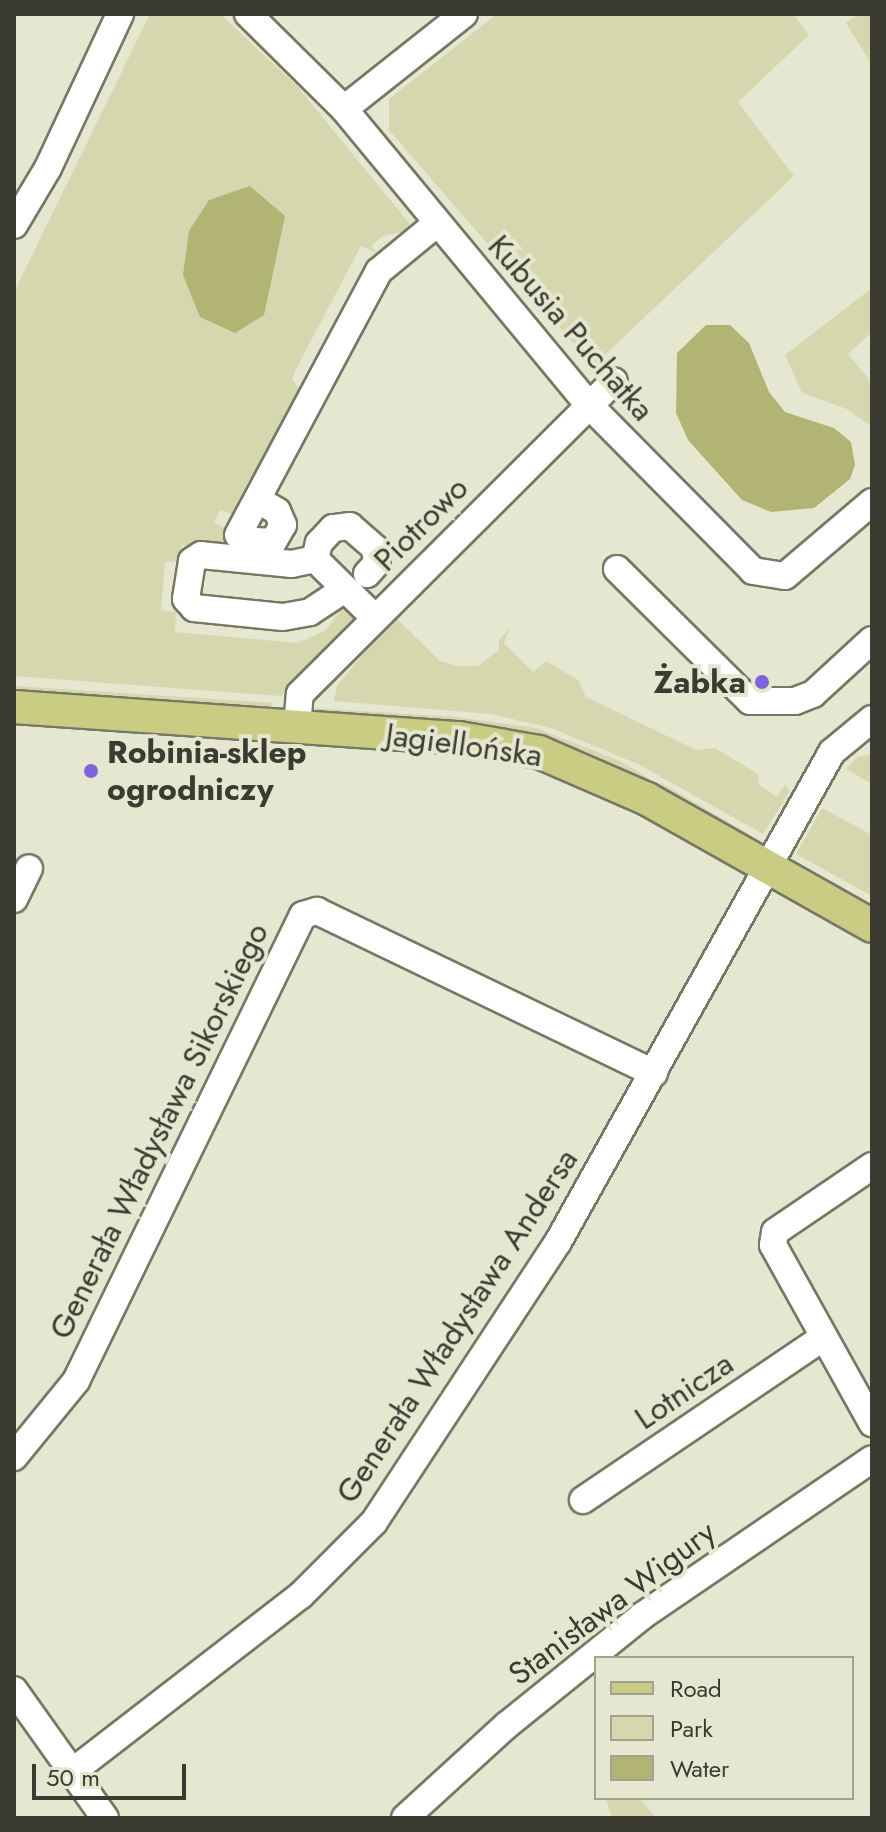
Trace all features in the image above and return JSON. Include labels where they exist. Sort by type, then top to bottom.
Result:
[{"type":"main road","name":"Jagiellońska","points":[[14,707],[459,738],[543,754],[599,775],[872,926]]},
{"type":"street","points":[[14,225],[48,168],[120,14]]},
{"type":"street","name":"Kubusia Puchatka","points":[[248,14],[344,109],[436,224],[589,405],[753,571],[785,576],[872,502]]},
{"type":"street","points":[[344,109],[464,14]]},
{"type":"street","points":[[258,500],[277,511],[283,525],[273,542],[247,538],[258,500],[379,271],[436,224]]},
{"type":"street","name":"Piotrowo","points":[[297,726],[300,694],[614,381]]},
{"type":"street","points":[[315,559],[319,543],[333,528],[350,526],[378,554],[356,582],[310,612],[283,617],[194,608],[186,599],[192,561],[201,555],[292,564],[315,559],[356,582],[375,618]]},
{"type":"street","points":[[617,569],[750,701],[795,701],[813,694],[872,640]]},
{"type":"street","name":"Generała Władysława Andersa","points":[[72,1772],[301,1595],[374,1522],[558,1242],[832,752],[872,719]]},
{"type":"street","points":[[14,899],[29,868]]},
{"type":"street","name":"Generała Władysława Sikorskiego","points":[[14,1457],[76,1381],[303,915],[317,911],[654,1073]]},
{"type":"street","points":[[872,1166],[775,1232],[773,1245],[872,1423]]},
{"type":"street","name":"Lotnicza","points":[[583,1500],[822,1338]]},
{"type":"street","name":"Stanisława Wigury","points":[[405,1818],[507,1725],[642,1616],[872,1459]]},
{"type":"street","points":[[14,1690],[105,1818]]},
{"type":"green space","points":[[150,14],[220,14],[297,86],[414,229],[383,236],[371,246],[377,253],[361,246],[295,371],[292,379],[302,393],[256,481],[249,479],[232,514],[220,510],[214,523],[231,531],[225,542],[236,550],[182,545],[180,561],[165,562],[161,610],[176,612],[175,632],[297,643],[325,631],[346,603],[359,618],[281,696],[14,676],[14,292]]},
{"type":"green space","points":[[497,14],[793,14],[809,35],[738,102],[794,176],[593,366],[389,130],[389,99]]},
{"type":"green space","points":[[858,14],[872,14],[872,65],[846,23]]},
{"type":"green space","points":[[872,288],[872,332],[848,354],[872,383],[872,427],[847,409],[802,393],[785,355]]},
{"type":"green space","points":[[394,616],[440,661],[458,666],[478,666],[499,650],[499,640],[510,628],[504,643],[533,672],[546,661],[578,680],[586,697],[696,750],[715,748],[758,774],[759,785],[777,797],[785,784],[790,791],[763,834],[640,765],[551,728],[491,714],[334,701],[337,686]]},
{"type":"green space","points":[[14,686],[274,703],[268,710],[14,695]]},
{"type":"green space","points":[[314,708],[456,717],[536,728],[620,761],[650,779],[650,787],[564,746],[321,715]]},
{"type":"green space","points":[[872,754],[872,784],[846,769],[857,757]]},
{"type":"green space","points":[[661,783],[761,841],[655,789]]},
{"type":"green space","points":[[822,808],[872,835],[872,896],[796,854]]},
{"type":"green space","points":[[607,1800],[641,1800],[656,1818],[612,1818]]},
{"type":"water","points":[[250,186],[285,216],[264,315],[235,333],[200,317],[183,275],[189,231],[209,200]]},
{"type":"water","points":[[706,325],[730,325],[749,343],[769,392],[785,412],[834,428],[851,442],[855,465],[850,479],[814,508],[771,512],[742,500],[688,440],[676,413],[677,353]]},
{"type":"place","name":"Żabka","points":[[762,682]]},
{"type":"place","name":"Robinia-sklep ogrodniczy","points":[[91,771]]}]
